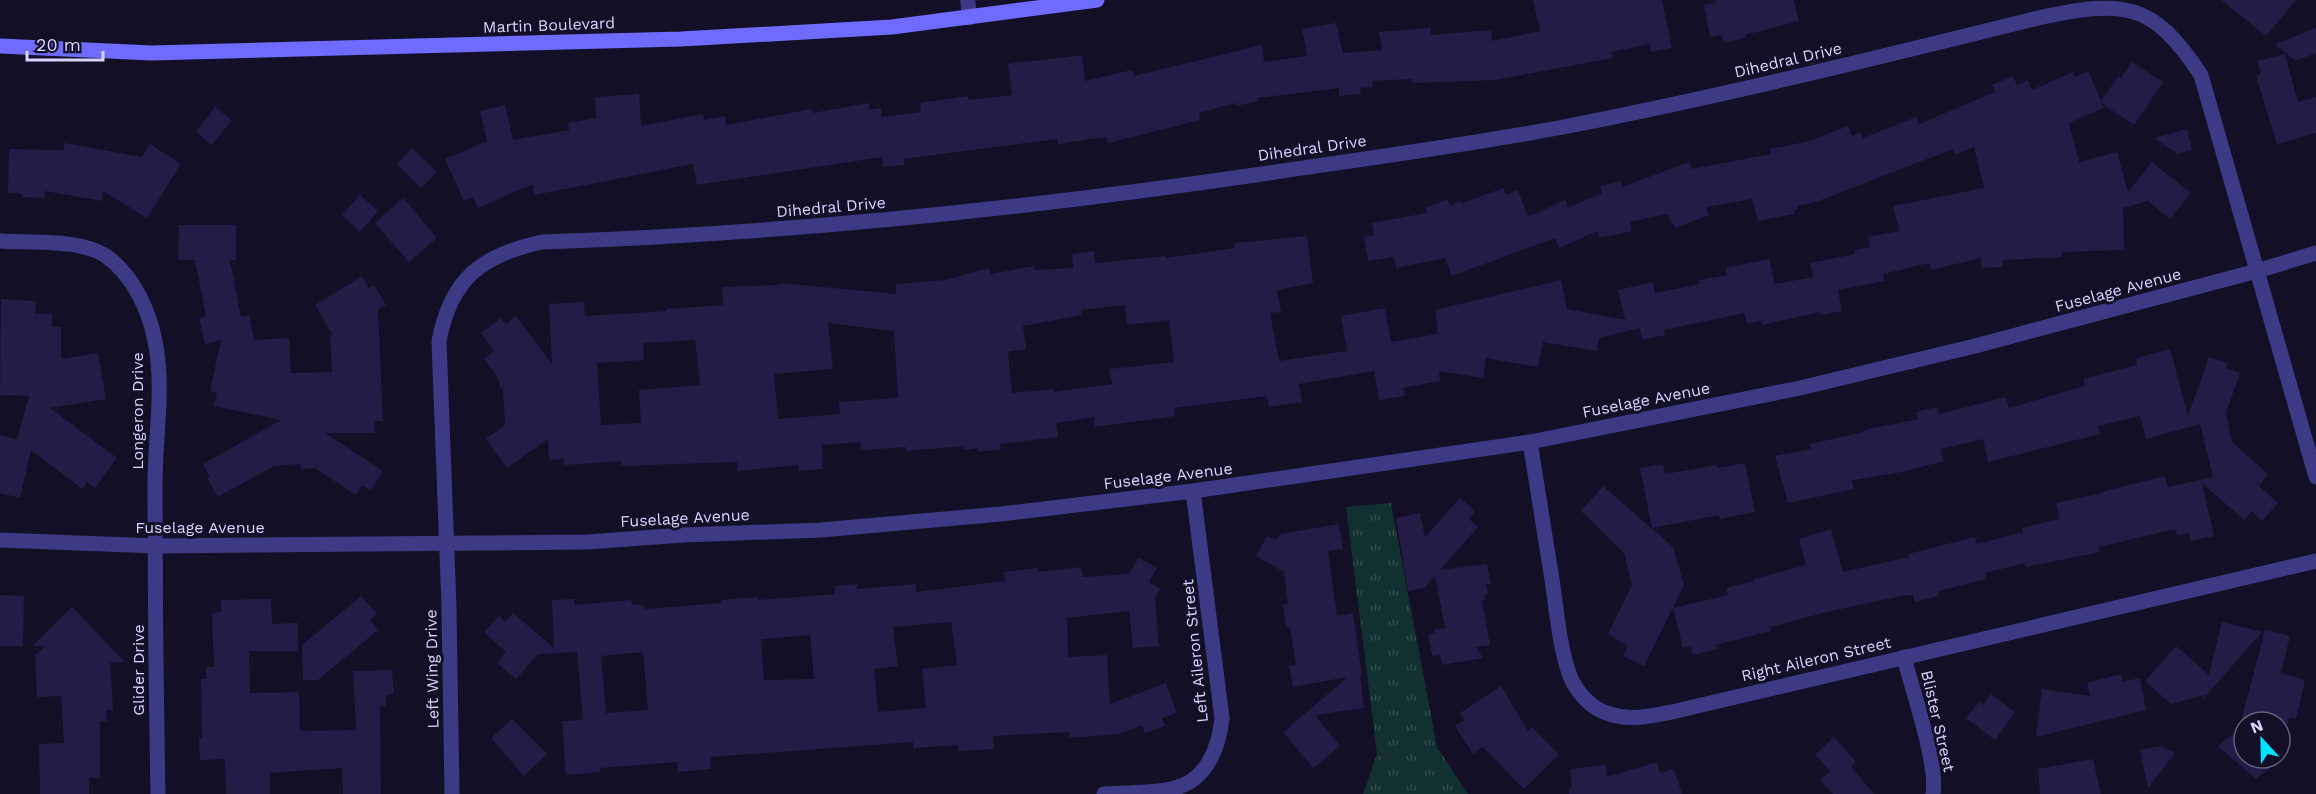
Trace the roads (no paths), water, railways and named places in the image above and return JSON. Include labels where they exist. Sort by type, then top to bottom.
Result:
[{"type":"main road","name":"Martin Boulevard","points":[[0,46],[152,52],[681,39],[892,27],[1097,0]]},
{"type":"street","points":[[968,0],[969,18]]},
{"type":"street","name":"Dihedral Drive","points":[[445,544],[439,364],[439,340],[443,320],[458,287],[472,271],[490,258],[517,247],[542,242],[739,233],[946,215],[1140,192],[1420,151],[1562,127],[1767,84],[2082,9],[2112,7],[2134,10],[2156,20],[2175,38],[2201,75],[2316,477]]},
{"type":"street","name":"Longeron Drive","points":[[0,241],[91,248],[108,257],[139,294],[155,342],[157,369],[156,546]]},
{"type":"street","name":"Fuselage Avenue","points":[[0,540],[156,546],[587,542],[683,535],[821,530],[1001,514],[1192,491],[1530,442],[1824,382],[1975,346],[2257,271],[2316,253]]},
{"type":"street","name":"Right Aileron Street","points":[[1530,442],[1556,609],[1570,676],[1578,692],[1589,703],[1604,712],[1626,717],[1647,717],[2316,561]]},
{"type":"street","name":"Left Aileron Street","points":[[1104,794],[1176,788],[1191,780],[1203,769],[1213,756],[1220,738],[1222,718],[1192,491]]},
{"type":"street","name":"Left Wing Drive","points":[[445,544],[452,794]]},
{"type":"street","name":"Glider Drive","points":[[156,546],[158,794]]},
{"type":"street","name":"Blister Street","points":[[1904,657],[1931,765],[1933,794]]}]
